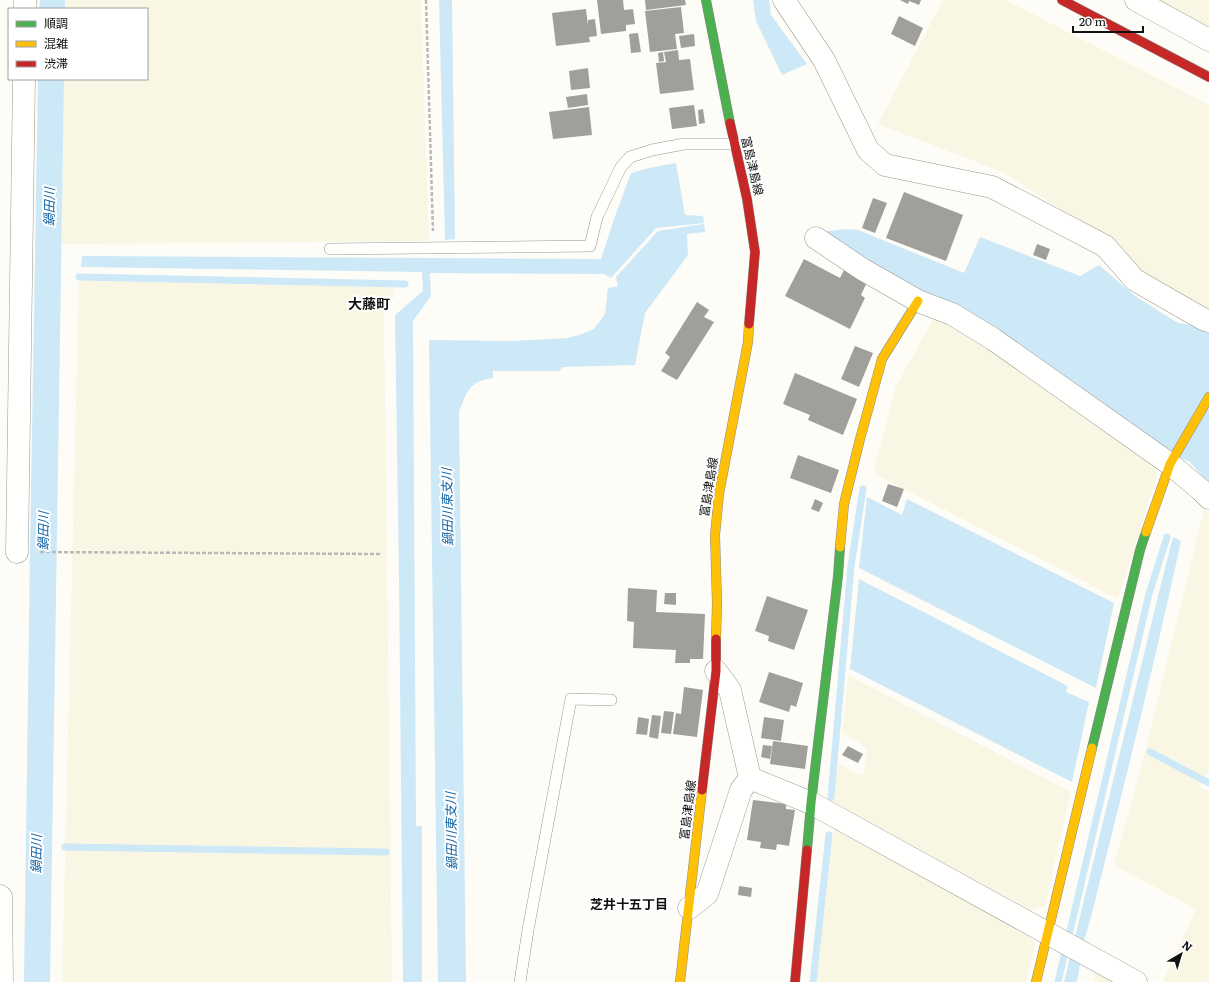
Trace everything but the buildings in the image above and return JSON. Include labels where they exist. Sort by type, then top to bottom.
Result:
[{"type":"street","name":"富島津島線","points":[[680,982],[716,671],[717,603],[715,535],[719,494],[748,342],[755,252],[747,199],[734,144],[706,0]]},
{"type":"street","points":[[784,0],[824,60],[868,150],[885,165],[992,187],[1105,246],[1135,280],[1209,321]]},
{"type":"street","points":[[1062,0],[1209,77]]},
{"type":"street","points":[[1136,0],[1209,40]]},
{"type":"street","points":[[17,552],[24,80]]},
{"type":"street","points":[[816,238],[862,269],[918,301],[952,314],[993,339],[1170,464],[1209,498]]},
{"type":"street","points":[[795,982],[811,803],[838,576],[844,504],[882,359],[918,301]]},
{"type":"street","points":[[1036,982],[1140,550],[1170,464],[1209,397]]},
{"type":"street","points":[[689,908],[706,894],[741,790],[750,778],[730,690],[716,671]]},
{"type":"street","points":[[750,778],[811,803],[1136,982]]},
{"type":"street","points":[[0,896],[2,982]]},
{"type":"lane","points":[[330,248],[590,246],[597,217],[621,167],[630,157],[652,150],[684,144],[734,144]]},
{"type":"lane","points":[[520,982],[528,930],[571,699],[611,700]]},
{"type":"path","points":[[426,0],[433,234]]},
{"type":"path","points":[[40,552],[382,554]]},
{"type":"shaded area","points":[[65,0],[421,0],[429,241],[62,244],[64,80],[148,80],[148,8],[65,8]]},
{"type":"shaded area","points":[[943,0],[1006,0],[1209,105],[1209,310],[1146,277],[1110,240],[1002,172],[878,124]]},
{"type":"shaded area","points":[[1153,0],[1209,0],[1209,31]]},
{"type":"shaded area","points":[[79,277],[393,284],[394,297],[384,311],[392,982],[62,982]]},
{"type":"shaded area","points":[[935,316],[953,324],[1156,464],[1157,475],[1118,599],[873,473],[896,386]]},
{"type":"shaded area","points":[[1204,509],[1209,514],[1209,769],[1200,787],[1209,792],[1209,982],[1163,982],[1196,909],[1114,865],[1144,756]]},
{"type":"shaded area","points":[[848,675],[1071,792],[1045,906],[1031,910],[833,802],[838,764],[863,776],[867,748],[842,733]]},
{"type":"shaded area","points":[[834,828],[1027,932],[1035,944],[1026,982],[816,982]]},
{"type":"shaded area","points":[[1095,970],[1118,982],[1093,982]]},
{"type":"water","points":[[40,0],[65,0],[65,8],[39,8]]},
{"type":"water","points":[[439,0],[452,0],[455,239],[445,240]]},
{"type":"water","points":[[753,0],[769,0],[771,15],[807,64],[782,75],[756,21]]},
{"type":"water","name":"鍋田川","points":[[38,80],[64,80],[50,982],[24,982]]},
{"type":"water","points":[[676,163],[685,215],[703,216],[704,223],[656,228],[611,278],[604,274],[430,273],[431,296],[413,321],[416,826],[422,826],[422,982],[403,982],[395,315],[423,291],[422,272],[81,267],[82,256],[601,259],[631,173]]},
{"type":"water","name":"鍋田川東支川","points":[[704,224],[705,232],[687,234],[688,255],[645,313],[635,365],[563,367],[559,371],[493,371],[493,378],[479,382],[470,389],[459,412],[466,982],[438,982],[429,340],[510,341],[568,338],[594,329],[605,314],[608,288],[618,286],[616,277],[658,231]]},
{"type":"water","points":[[846,229],[858,230],[964,273],[980,237],[1080,276],[1099,265],[1135,296],[1178,323],[1194,325],[1204,332],[1209,333],[1209,484],[1190,462],[1169,453],[820,232]]},
{"type":"water","points":[[867,497],[902,515],[907,499],[1114,603],[1096,688],[859,568]]},
{"type":"water","points":[[1173,537],[1181,541],[1138,728],[1084,941],[1077,982],[1064,982],[1162,580]]},
{"type":"water","points":[[859,579],[1068,686],[1066,692],[1089,702],[1072,782],[850,669]]},
{"type":"waterway","points":[[79,277],[405,284]]},
{"type":"waterway","points":[[831,797],[851,566],[863,489]]},
{"type":"waterway","points":[[1058,982],[1149,594],[1167,537]]},
{"type":"waterway","points":[[1150,752],[1209,783]]},
{"type":"waterway","points":[[813,982],[829,835]]},
{"type":"waterway","points":[[65,847],[386,852]]},
{"type":"traffic: fast","points":[[706,0],[730,123]]},
{"type":"traffic: fast","points":[[1092,748],[1140,550],[1146,532]]},
{"type":"traffic: fast","points":[[807,850],[840,547]]},
{"type":"traffic: slow","points":[[840,547],[844,504],[882,359],[918,301]]},
{"type":"traffic: slow","points":[[716,639],[717,603],[715,535],[719,494],[748,342],[749,324]]},
{"type":"traffic: slow","points":[[1146,532],[1170,464],[1209,397]]},
{"type":"traffic: slow","points":[[1036,982],[1092,748]]},
{"type":"traffic: slow","points":[[680,982],[702,790]]},
{"type":"traffic: jam","points":[[1062,0],[1209,77]]},
{"type":"traffic: jam","points":[[730,123],[747,199],[755,252],[749,324]]},
{"type":"traffic: jam","points":[[702,790],[716,671],[716,639]]},
{"type":"traffic: jam","points":[[795,982],[807,850]]},
{"type":"district","name":"大藤町","points":[[369,304]]},
{"type":"district","name":"芝井十五丁目","points":[[629,904]]}]
